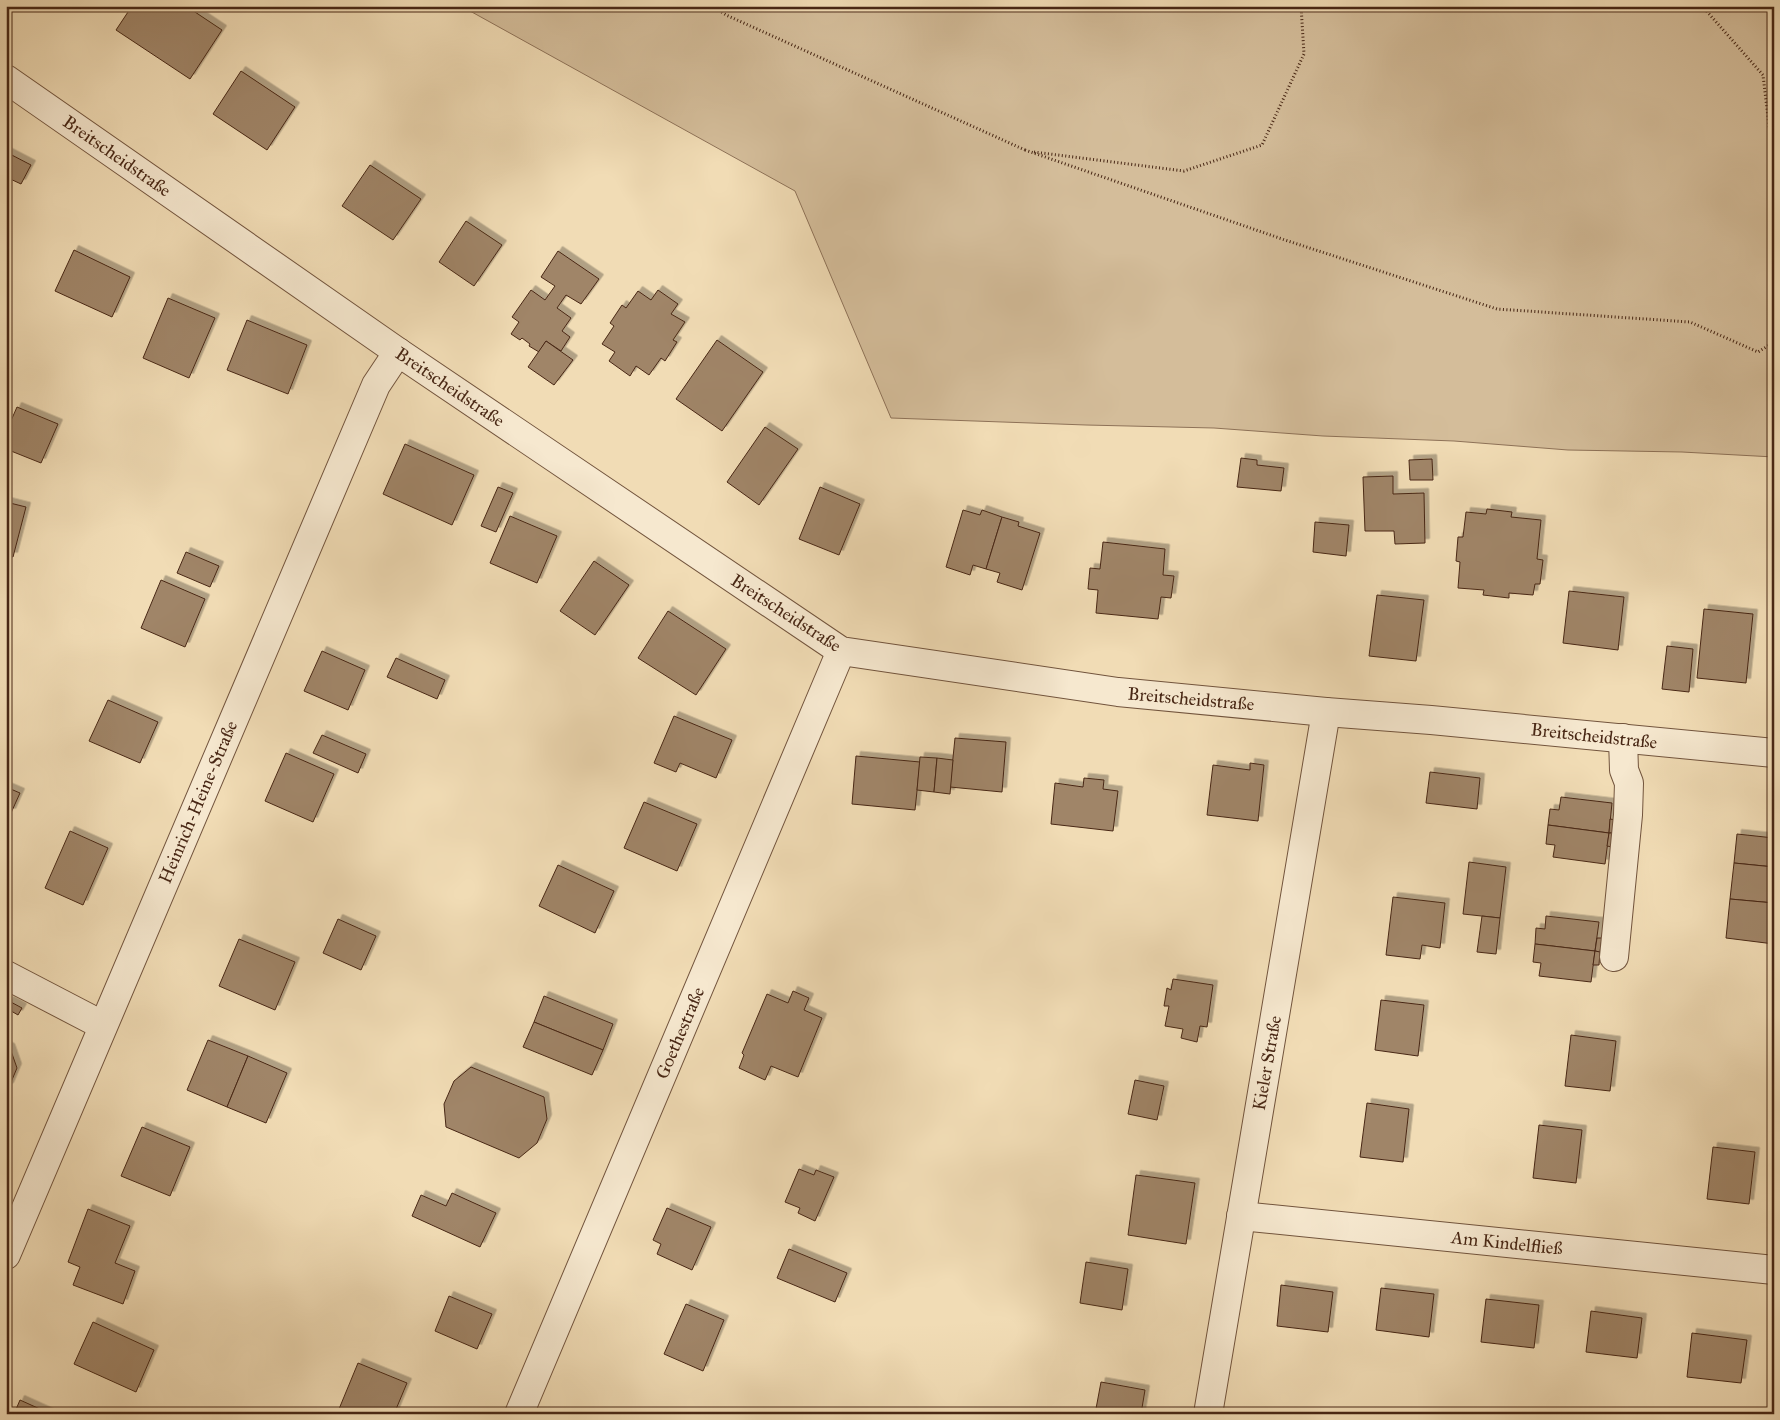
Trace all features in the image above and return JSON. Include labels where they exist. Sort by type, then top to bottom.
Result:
[{"type":"street","name":"Breitscheidstraße","points":[[6,79],[398,352],[841,651],[1118,692],[1774,753]]},
{"type":"street","name":"Heinrich-Heine-Straße","points":[[6,1255],[376,384],[398,352]]},
{"type":"street","name":"Goethestraße","points":[[519,1414],[841,651]]},
{"type":"street","name":"Kieler Straße","points":[[1208,1414],[1326,712]]},
{"type":"street","points":[[1614,957],[1628,815],[1628,783],[1624,770],[1622,738]]},
{"type":"street","points":[[6,975],[102,1026]]},
{"type":"street","name":"Am Kindelfließ","points":[[1241,1216],[1774,1270]]},
{"type":"path","points":[[713,6],[726,15],[1025,150],[1276,237],[1497,309],[1690,322],[1758,352],[1774,342]]},
{"type":"path","points":[[1025,150],[1184,171],[1262,145],[1304,54],[1301,6]]},
{"type":"path","points":[[1702,6],[1763,74],[1774,168]]},
{"type":"shaded area","points":[[461,6],[1774,6],[1774,457],[1682,452],[1568,450],[1454,441],[1323,436],[1214,428],[891,418],[795,191]]},
{"type":"building","points":[[132,6],[186,6],[222,30],[190,79],[116,30]]},
{"type":"building","points":[[241,71],[295,107],[267,150],[213,114]]},
{"type":"building","points":[[6,152],[31,165],[21,184],[6,177]]},
{"type":"building","points":[[370,165],[421,199],[393,240],[342,206]]},
{"type":"building","points":[[466,221],[502,245],[474,286],[439,262]]},
{"type":"building","points":[[74,250],[130,277],[112,317],[55,291]]},
{"type":"building","points":[[558,251],[599,279],[581,304],[566,295],[557,308],[571,318],[562,331],[570,337],[561,351],[546,341],[539,352],[529,346],[530,344],[522,338],[520,340],[511,334],[519,322],[512,317],[531,290],[545,300],[555,286],[541,277]]},
{"type":"building","points":[[658,290],[678,304],[671,314],[685,322],[673,340],[677,342],[665,361],[661,358],[649,375],[636,366],[630,376],[609,361],[615,352],[602,344],[614,326],[610,323],[622,305],[626,308],[638,291],[651,300]]},
{"type":"building","points":[[168,298],[215,318],[189,378],[143,358]]},
{"type":"building","points":[[247,320],[307,345],[288,394],[227,370]]},
{"type":"building","points":[[717,340],[763,372],[722,431],[676,399]]},
{"type":"building","points":[[546,341],[573,360],[554,385],[528,367]]},
{"type":"building","points":[[17,407],[58,424],[41,463],[6,449],[6,432]]},
{"type":"building","points":[[765,427],[798,449],[759,505],[727,482]]},
{"type":"building","points":[[405,444],[474,475],[452,525],[383,494]]},
{"type":"building","points":[[1241,458],[1257,460],[1257,465],[1284,468],[1281,491],[1237,487]]},
{"type":"building","points":[[1432,459],[1433,480],[1410,480],[1409,460]]},
{"type":"building","points":[[1393,476],[1393,494],[1424,493],[1425,543],[1395,544],[1394,531],[1365,531],[1363,477]]},
{"type":"building","points":[[498,487],[513,493],[496,532],[481,526]]},
{"type":"building","points":[[820,487],[860,504],[839,555],[799,539]]},
{"type":"building","points":[[6,502],[26,507],[13,557],[6,555]]},
{"type":"building","points":[[1487,509],[1512,512],[1511,517],[1541,520],[1537,559],[1543,560],[1540,584],[1535,584],[1533,595],[1509,593],[1509,598],[1483,595],[1484,590],[1458,588],[1460,562],[1456,561],[1458,537],[1463,537],[1466,512],[1486,514]]},
{"type":"building","points":[[963,510],[980,515],[982,510],[1002,517],[986,569],[973,565],[970,575],[946,567]]},
{"type":"building","points":[[510,516],[557,536],[537,583],[490,563]]},
{"type":"building","points":[[1002,517],[1019,522],[1018,526],[1040,533],[1022,590],[997,582],[1000,573],[986,569]]},
{"type":"building","points":[[1315,522],[1349,525],[1346,556],[1313,552]]},
{"type":"building","points":[[1103,542],[1165,549],[1163,575],[1174,576],[1171,598],[1161,597],[1158,619],[1096,613],[1098,590],[1088,589],[1090,568],[1100,569]]},
{"type":"building","points":[[186,552],[219,566],[210,587],[177,573]]},
{"type":"building","points":[[594,561],[629,585],[595,635],[560,611]]},
{"type":"building","points":[[161,580],[205,599],[185,647],[141,628]]},
{"type":"building","points":[[1569,591],[1624,597],[1618,650],[1563,643]]},
{"type":"building","points":[[1377,595],[1424,600],[1416,661],[1369,656]]},
{"type":"building","points":[[1704,609],[1753,614],[1746,683],[1697,678]]},
{"type":"building","points":[[668,611],[726,649],[696,695],[638,658]]},
{"type":"building","points":[[1667,646],[1693,649],[1689,692],[1662,689]]},
{"type":"building","points":[[322,651],[365,670],[348,710],[304,691]]},
{"type":"building","points":[[396,658],[445,680],[437,699],[387,677]]},
{"type":"building","points":[[108,700],[158,722],[140,763],[89,741]]},
{"type":"building","points":[[674,716],[732,740],[716,778],[680,763],[676,772],[654,763]]},
{"type":"building","points":[[322,735],[366,754],[358,773],[313,753]]},
{"type":"building","points":[[955,738],[1006,742],[1002,792],[950,787]]},
{"type":"building","points":[[286,753],[334,774],[313,822],[265,801]]},
{"type":"building","points":[[856,756],[920,762],[915,810],[852,804]]},
{"type":"building","points":[[920,757],[937,758],[934,792],[917,790]]},
{"type":"building","points":[[937,758],[953,760],[950,794],[934,792]]},
{"type":"building","points":[[1250,763],[1264,765],[1258,821],[1207,815],[1213,765],[1250,770]]},
{"type":"building","points":[[1430,772],[1480,778],[1477,809],[1426,803]]},
{"type":"building","points":[[1084,778],[1104,780],[1103,789],[1118,791],[1113,831],[1051,824],[1055,783],[1083,787]]},
{"type":"building","points":[[6,787],[20,793],[11,813],[6,811]]},
{"type":"building","points":[[1561,797],[1612,803],[1609,833],[1548,825],[1550,809],[1559,810]]},
{"type":"building","points":[[644,802],[697,824],[677,871],[624,848]]},
{"type":"building","points":[[1610,819],[1616,820],[1614,833],[1609,833]]},
{"type":"building","points":[[1548,825],[1609,833],[1605,864],[1553,857],[1555,845],[1546,844]]},
{"type":"building","points":[[70,831],[108,848],[83,905],[45,888]]},
{"type":"building","points":[[1609,833],[1614,833],[1612,847],[1607,846]]},
{"type":"building","points":[[1737,834],[1774,838],[1774,867],[1734,863]]},
{"type":"building","points":[[1469,862],[1506,867],[1500,918],[1463,914]]},
{"type":"building","points":[[1734,863],[1774,867],[1774,903],[1730,899]]},
{"type":"building","points":[[558,865],[614,891],[595,933],[539,906]]},
{"type":"building","points":[[1393,897],[1445,903],[1440,948],[1422,945],[1420,959],[1386,955]]},
{"type":"building","points":[[1730,899],[1774,903],[1774,944],[1726,938]]},
{"type":"building","points":[[1482,916],[1500,918],[1496,954],[1477,952]]},
{"type":"building","points":[[1546,916],[1599,922],[1595,951],[1535,944],[1536,928],[1545,929]]},
{"type":"building","points":[[338,919],[376,936],[361,970],[323,953]]},
{"type":"building","points":[[1597,938],[1602,938],[1600,952],[1595,951]]},
{"type":"building","points":[[239,939],[295,962],[275,1010],[219,986]]},
{"type":"building","points":[[1535,944],[1595,951],[1591,982],[1539,976],[1541,963],[1533,962]]},
{"type":"building","points":[[1595,951],[1600,952],[1599,965],[1593,965]]},
{"type":"building","points":[[1173,979],[1213,985],[1207,1027],[1200,1026],[1197,1042],[1181,1038],[1183,1029],[1165,1026],[1169,1006],[1164,1006],[1167,988],[1171,990]]},
{"type":"building","points":[[793,991],[809,998],[804,1010],[822,1018],[798,1077],[771,1066],[765,1080],[739,1068],[744,1055],[742,1053],[767,994],[788,1003]]},
{"type":"building","points":[[544,996],[613,1024],[603,1050],[534,1022]]},
{"type":"building","points":[[1381,1000],[1424,1005],[1418,1056],[1375,1050]]},
{"type":"building","points":[[9,1001],[22,1008],[18,1015],[6,1008]]},
{"type":"building","points":[[534,1022],[603,1050],[592,1075],[523,1047]]},
{"type":"building","points":[[1571,1035],[1616,1041],[1610,1091],[1565,1086]]},
{"type":"building","points":[[208,1040],[248,1056],[227,1107],[187,1090]]},
{"type":"building","points":[[6,1046],[10,1048],[17,1068],[9,1087],[6,1089]]},
{"type":"building","points":[[248,1056],[287,1073],[266,1123],[227,1107]]},
{"type":"building","points":[[471,1067],[544,1097],[547,1119],[537,1143],[519,1158],[446,1127],[444,1104],[454,1081]]},
{"type":"building","points":[[1135,1080],[1164,1086],[1157,1120],[1128,1114]]},
{"type":"building","points":[[1367,1103],[1409,1109],[1403,1162],[1360,1157]]},
{"type":"building","points":[[1539,1125],[1582,1130],[1576,1183],[1533,1178]]},
{"type":"building","points":[[142,1127],[190,1147],[170,1196],[121,1176]]},
{"type":"building","points":[[1713,1147],[1755,1152],[1749,1204],[1707,1199]]},
{"type":"building","points":[[799,1169],[814,1175],[816,1170],[834,1177],[815,1221],[798,1213],[800,1208],[785,1202]]},
{"type":"building","points":[[1136,1175],[1195,1183],[1186,1244],[1128,1235]]},
{"type":"building","points":[[452,1193],[496,1213],[480,1247],[412,1216],[421,1195],[446,1206]]},
{"type":"building","points":[[667,1208],[711,1227],[692,1270],[657,1254],[661,1244],[653,1240]]},
{"type":"building","points":[[88,1209],[130,1226],[115,1263],[135,1271],[123,1304],[73,1285],[80,1267],[68,1262]]},
{"type":"building","points":[[789,1249],[847,1273],[835,1302],[777,1278]]},
{"type":"building","points":[[1086,1262],[1128,1269],[1122,1310],[1080,1303]]},
{"type":"building","points":[[1281,1285],[1333,1292],[1328,1332],[1277,1326]]},
{"type":"building","points":[[1381,1288],[1434,1294],[1429,1337],[1376,1330]]},
{"type":"building","points":[[449,1296],[492,1314],[477,1349],[435,1331]]},
{"type":"building","points":[[1486,1299],[1539,1305],[1534,1348],[1481,1342]]},
{"type":"building","points":[[686,1304],[724,1320],[703,1371],[664,1354]]},
{"type":"building","points":[[1591,1311],[1642,1318],[1637,1358],[1586,1352]]},
{"type":"building","points":[[93,1322],[154,1350],[136,1392],[74,1364]]},
{"type":"building","points":[[1692,1333],[1747,1340],[1741,1383],[1687,1377]]},
{"type":"building","points":[[358,1363],[407,1383],[394,1414],[350,1414],[339,1409]]},
{"type":"building","points":[[1101,1382],[1145,1390],[1141,1414],[1095,1414]]},
{"type":"building","points":[[20,1400],[51,1414],[14,1414]]}]
